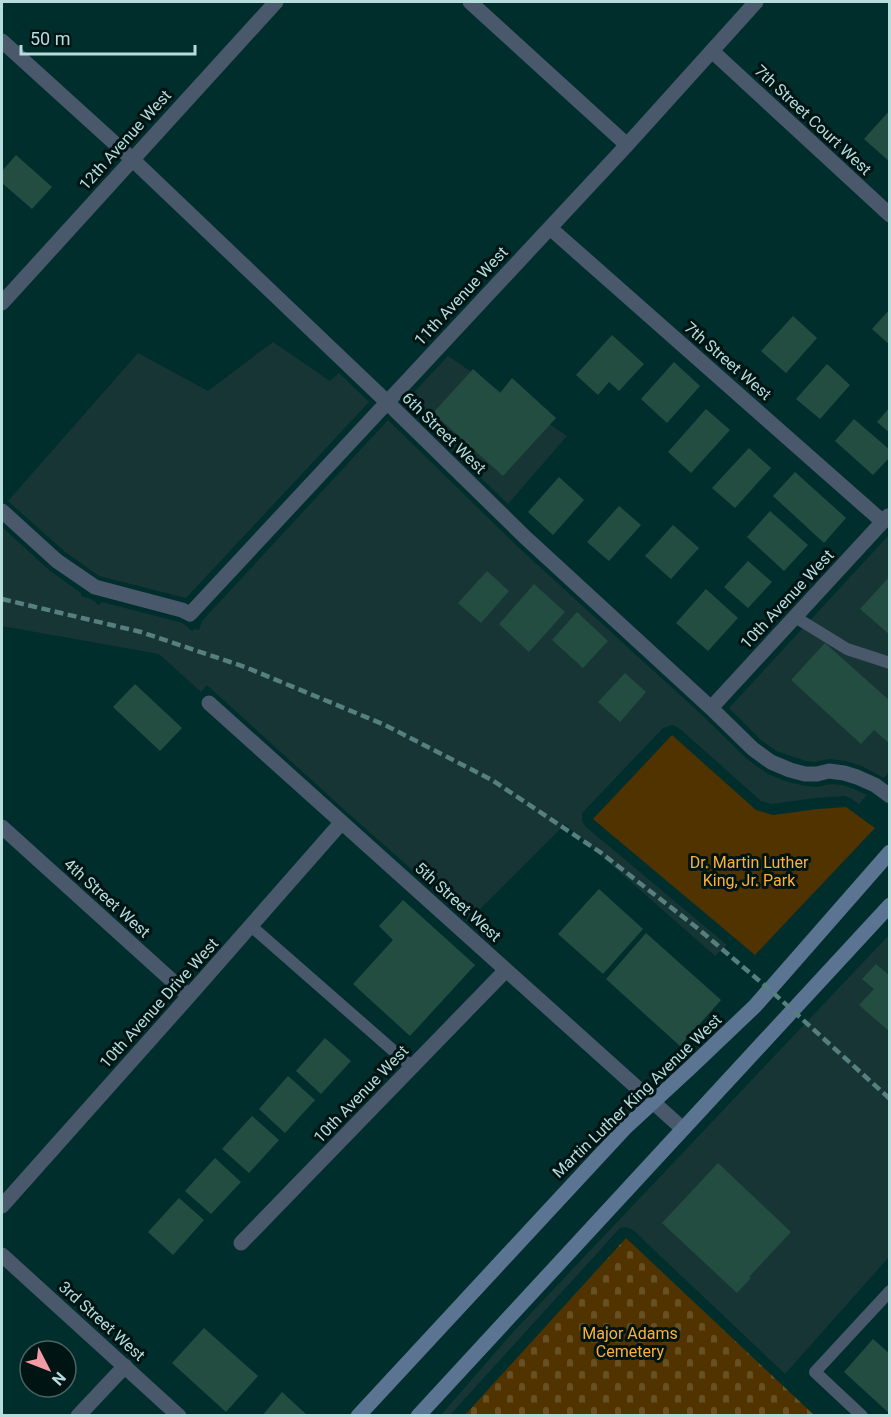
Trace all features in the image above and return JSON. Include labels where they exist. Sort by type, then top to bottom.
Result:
[{"type":"street","name":"12th Avenue West","points":[[2,303],[276,2]]},
{"type":"street","points":[[470,2],[627,145]]},
{"type":"street","name":"11th Avenue West","points":[[2,511],[57,561],[95,587],[190,614],[627,145],[754,2]]},
{"type":"street","name":"6th Street West","points":[[2,41],[132,159],[526,538],[753,749],[771,762],[790,770],[805,774],[829,771],[851,775],[874,785],[890,796]]},
{"type":"street","name":"7th Street Court West","points":[[712,51],[890,215]]},
{"type":"street","name":"7th Street West","points":[[550,228],[886,518]]},
{"type":"street","name":"10th Avenue West","points":[[711,708],[886,518]]},
{"type":"street","name":"5th Street West","points":[[209,703],[683,1129]]},
{"type":"street","name":"10th Avenue Drive West","points":[[2,1206],[341,823]]},
{"type":"street","name":"4th Street West","points":[[2,827],[189,996]]},
{"type":"street","name":"Martin Luther King Avenue West","points":[[357,1416],[596,1158],[653,1101],[755,1006],[890,852]]},
{"type":"street","points":[[418,1416],[890,905]]},
{"type":"street","name":"10th Avenue West","points":[[241,1243],[506,970]]},
{"type":"street","name":"3rd Street West","points":[[2,1255],[179,1416]]},
{"type":"street","points":[[78,1416],[125,1366]]},
{"type":"lane","points":[[795,617],[847,649],[890,663]]},
{"type":"lane","points":[[251,926],[412,1067]]},
{"type":"lane","points":[[862,1416],[815,1372],[890,1291]]},
{"type":"shaded area","points":[[273,342],[330,381],[339,373],[369,402],[186,598],[99,576],[64,551],[8,501],[138,353],[208,391]]},
{"type":"shaded area","points":[[448,356],[567,436],[508,504],[404,403]]},
{"type":"shaded area","points":[[388,420],[518,547],[747,759],[768,774],[788,782],[817,787],[831,784],[843,785],[867,795],[859,804],[845,796],[772,804],[761,801],[679,728],[672,725],[663,728],[584,811],[582,821],[586,827],[727,945],[715,956],[565,824],[469,920],[207,685],[201,692],[159,654],[2,626],[2,527],[49,570],[81,593],[81,596],[99,605],[102,602],[179,622],[192,631],[199,630],[202,621]]},
{"type":"shaded area","points":[[889,535],[889,772],[884,778],[862,766],[846,761],[829,759],[806,761],[776,751],[761,740],[729,708]]},
{"type":"shaded area","points":[[889,935],[889,1257],[785,1374],[633,1230],[626,1227],[620,1228],[450,1415],[440,1416],[514,1331]]},
{"type":"green space","name":"Dr. Martin Luther King, Jr. Park","points":[[672,735],[756,810],[773,815],[846,807],[875,828],[755,955],[593,819]]},
{"type":"green space","name":"Major Adams Cemetery","points":[[626,1238],[814,1415],[465,1415]]},
{"type":"building","points":[[890,110],[890,162],[864,139]]},
{"type":"building","points":[[16,155],[52,187],[32,209],[2,183],[2,171]]},
{"type":"building","points":[[890,309],[890,345],[872,329]]},
{"type":"building","points":[[793,316],[817,338],[786,373],[761,351]]},
{"type":"building","points":[[612,335],[644,364],[619,391],[609,382],[598,395],[576,375]]},
{"type":"building","points":[[674,362],[700,386],[667,423],[641,399]]},
{"type":"building","points":[[827,364],[850,385],[820,419],[796,399]]},
{"type":"building","points":[[473,369],[500,393],[512,378],[556,418],[503,476],[433,413]]},
{"type":"building","points":[[890,407],[890,433],[877,422]]},
{"type":"building","points":[[706,409],[730,430],[691,473],[668,452]]},
{"type":"building","points":[[854,419],[890,450],[890,457],[873,475],[835,441]]},
{"type":"building","points":[[749,448],[771,468],[735,508],[712,488]]},
{"type":"building","points":[[795,472],[846,518],[824,543],[773,496]]},
{"type":"building","points":[[559,477],[584,500],[553,535],[528,512]]},
{"type":"building","points":[[619,506],[641,525],[609,561],[587,542]]},
{"type":"building","points":[[770,511],[808,545],[784,571],[747,537]]},
{"type":"building","points":[[673,525],[699,548],[671,579],[645,556]]},
{"type":"building","points":[[748,561],[772,582],[748,608],[724,587]]},
{"type":"building","points":[[487,571],[509,591],[481,623],[458,603]]},
{"type":"building","points":[[890,576],[890,635],[860,609]]},
{"type":"building","points":[[534,584],[565,612],[529,652],[499,624]]},
{"type":"building","points":[[706,589],[738,618],[708,651],[676,623]]},
{"type":"building","points":[[577,612],[608,641],[583,668],[552,640]]},
{"type":"building","points":[[825,643],[890,701],[890,744],[874,730],[861,744],[791,680]]},
{"type":"building","points":[[625,673],[646,692],[620,722],[598,702]]},
{"type":"building","points":[[135,684],[182,728],[160,751],[113,707]]},
{"type":"building","points":[[599,889],[643,929],[603,974],[558,934]]},
{"type":"building","points":[[403,900],[475,965],[410,1036],[353,984],[393,940],[379,926]]},
{"type":"building","points":[[646,933],[721,1000],[680,1046],[606,979]]},
{"type":"building","points":[[876,964],[890,976],[890,1032],[859,1005],[874,989],[862,979]]},
{"type":"building","points":[[325,1038],[351,1061],[321,1094],[296,1071]]},
{"type":"building","points":[[288,1076],[315,1100],[285,1133],[259,1109]]},
{"type":"building","points":[[252,1116],[279,1140],[249,1173],[222,1149]]},
{"type":"building","points":[[215,1158],[241,1182],[211,1214],[185,1191]]},
{"type":"building","points":[[718,1163],[791,1232],[737,1293],[662,1223]]},
{"type":"building","points":[[179,1198],[204,1220],[173,1255],[148,1232]]},
{"type":"building","points":[[204,1328],[258,1376],[226,1412],[172,1363]]},
{"type":"building","points":[[873,1339],[890,1354],[890,1414],[844,1372]]},
{"type":"building","points":[[282,1392],[308,1416],[262,1416]]},
{"type":"railway","points":[[2,599],[141,632],[245,667],[385,725],[492,780],[600,852],[696,927],[769,989],[890,1099]]}]
